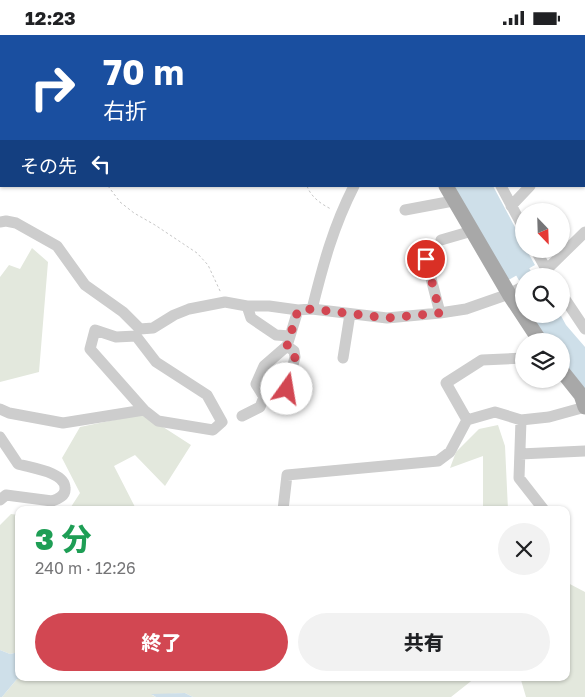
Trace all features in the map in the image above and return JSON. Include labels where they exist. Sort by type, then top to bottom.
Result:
[{"type":"main road","points":[[446,187],[453,201],[535,333]]},
{"type":"main road","points":[[570,381],[581,395],[585,407]]},
{"type":"street","points":[[312,309],[322,268],[340,214],[354,187]]},
{"type":"street","points":[[502,187],[515,213]]},
{"type":"street","points":[[511,206],[529,187]]},
{"type":"street","points":[[405,210],[453,201]]},
{"type":"street","points":[[0,222],[16,223],[57,246],[84,285],[123,312],[138,332],[156,362],[207,395],[222,422],[213,429],[158,421],[144,410],[90,349],[95,330],[116,337],[138,332],[153,328],[174,315],[190,309],[225,302],[247,306],[269,306],[298,310],[312,309],[387,318],[466,309],[515,291]]},
{"type":"street","points":[[441,240],[472,231]]},
{"type":"street","points":[[552,268],[585,233]]},
{"type":"street","points":[[426,259],[440,313]]},
{"type":"street","points":[[247,306],[251,318],[276,335],[289,341],[294,351],[295,357],[287,389]]},
{"type":"street","points":[[570,306],[585,329]]},
{"type":"street","points":[[242,416],[260,407],[264,397],[256,384],[264,367],[289,341],[298,310]]},
{"type":"street","points":[[343,358],[350,314]]},
{"type":"street","points":[[467,420],[446,383],[482,359],[515,358]]},
{"type":"street","points":[[283,506],[287,475],[438,461],[450,452],[467,420],[495,412],[521,420],[549,417],[585,407]]},
{"type":"street","points":[[0,409],[9,413],[63,423],[144,410]]},
{"type":"street","points":[[521,420],[519,478],[541,506]]},
{"type":"street","points":[[0,437],[18,464],[59,476],[65,484],[66,490],[59,499],[52,501],[6,495],[0,500]]},
{"type":"street","points":[[520,454],[585,451]]},
{"type":"path","points":[[109,187],[120,202],[134,213],[156,225],[197,253],[208,265],[225,302]]},
{"type":"path","points":[[307,187],[320,203],[340,214]]},
{"type":"shaded area","points":[[451,187],[494,187],[515,227],[515,258],[531,258],[535,265],[530,268],[515,268],[515,276],[505,282]]},
{"type":"shaded area","points":[[32,248],[48,262],[39,372],[0,382],[0,277],[9,265],[20,269]]},
{"type":"shaded area","points":[[533,323],[565,323],[585,347],[585,393],[570,372],[570,333],[541,333]]},
{"type":"shaded area","points":[[143,414],[191,445],[165,486],[135,455],[114,466],[134,506],[72,506],[80,493],[62,458],[80,427]]},
{"type":"shaded area","points":[[498,425],[505,446],[508,506],[483,506],[483,456],[450,468],[456,452],[479,429]]},
{"type":"shaded area","points":[[11,514],[15,514],[15,653],[10,654],[0,650],[0,525]]},
{"type":"shaded area","points":[[570,584],[585,592],[585,697],[526,697],[521,681],[570,681]]},
{"type":"shaded area","points":[[0,650],[10,654],[15,653],[15,681],[0,697]]},
{"type":"shaded area","points":[[15,681],[471,681],[451,697],[193,697],[185,693],[152,695],[156,697],[2,697]]},
{"type":"shaded area","points":[[185,693],[193,697],[156,697],[151,694]]},
{"type":"waterway","points":[[514,256],[521,268]]},
{"type":"route","points":[[287,389],[295,357],[294,351],[287,346],[298,310],[312,309],[387,318],[440,313],[426,259]]}]
